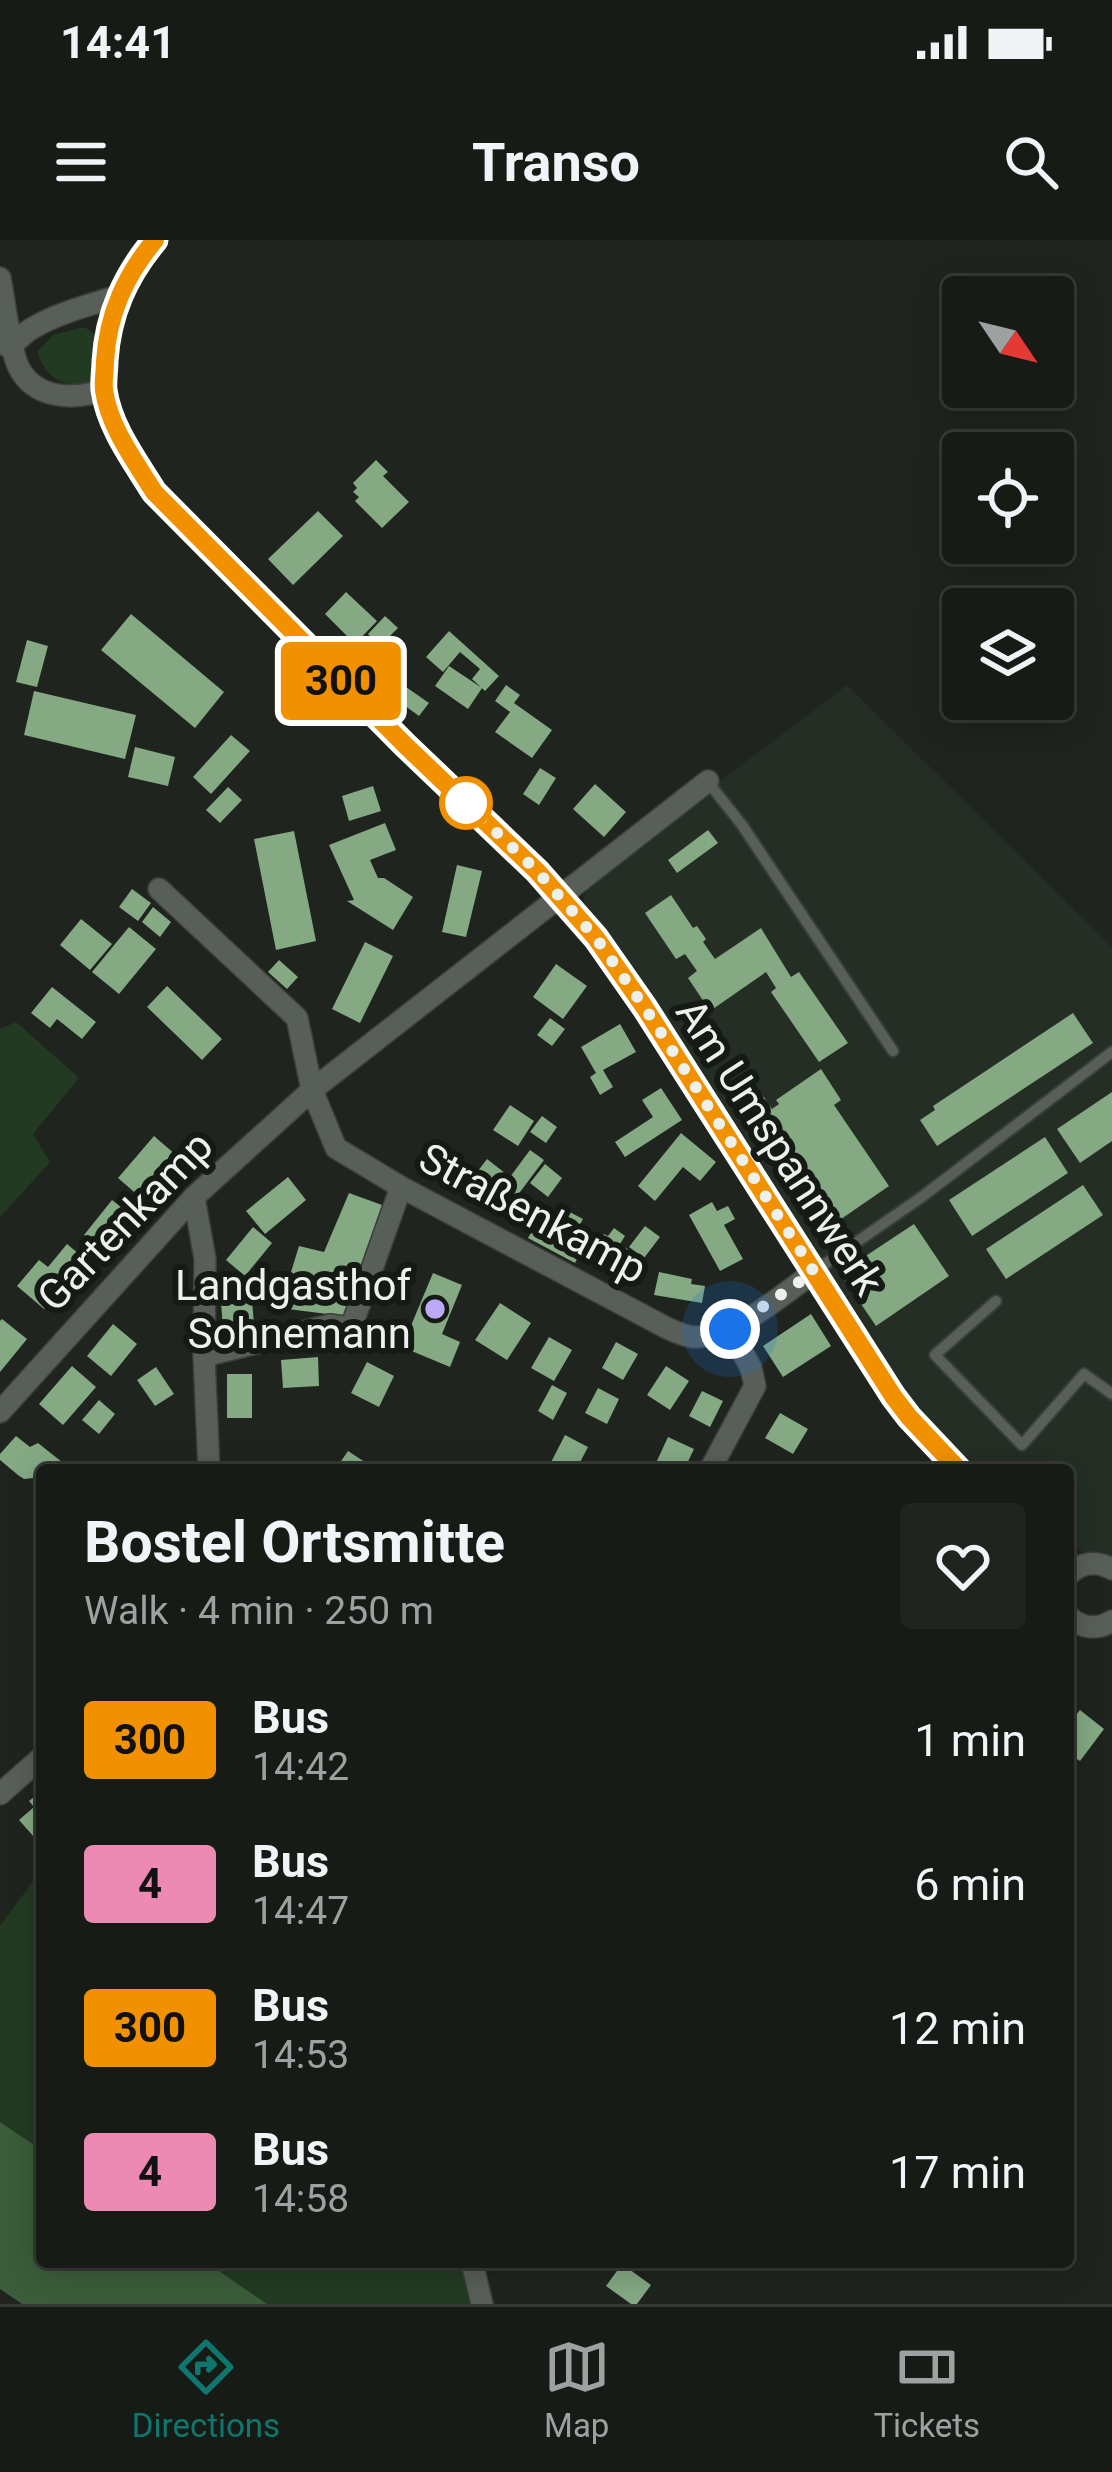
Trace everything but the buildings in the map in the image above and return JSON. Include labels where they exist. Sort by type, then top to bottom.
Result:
[{"type":"street","points":[[0,278],[7,346],[19,368],[35,386],[58,397],[81,398],[104,390],[107,334],[118,296],[154,240]]},
{"type":"street","points":[[7,346],[29,330],[118,296]]},
{"type":"street","name":"Am Umspannwerk","points":[[104,390],[124,444],[154,492],[561,896],[596,938],[893,1396],[953,1464]]},
{"type":"street","name":"Gartenkamp","points":[[0,1412],[194,1197],[312,1090],[708,781]]},
{"type":"street","points":[[159,889],[297,1018],[312,1090]]},
{"type":"street","name":"Straßenkamp","points":[[312,1090],[336,1148],[401,1187],[678,1333],[692,1337],[730,1329]]},
{"type":"street","points":[[204,1356],[330,1325],[351,1328],[401,1187]]},
{"type":"street","points":[[194,1197],[205,1259],[209,1464]]},
{"type":"street","points":[[713,1464],[754,1386],[751,1368],[730,1329],[814,1272]]},
{"type":"street","points":[[1074,1569],[1089,1563],[1112,1569]]},
{"type":"street","points":[[1074,1624],[1095,1628],[1112,1621]]},
{"type":"street","points":[[0,1793],[36,1762]]},
{"type":"street","points":[[473,2268],[482,2304]]},
{"type":"lane","points":[[708,781],[893,1052]]},
{"type":"lane","points":[[814,1272],[1112,1052]]},
{"type":"lane","points":[[996,1301],[935,1355],[1022,1444],[1084,1374],[1112,1394]]},
{"type":"shaded area","points":[[847,685],[1112,947],[1112,1556],[1074,1546],[1074,1464],[969,1464],[901,1389],[651,996],[583,902],[591,879]]},
{"type":"green space","points":[[84,327],[97,335],[103,361],[92,386],[57,379],[37,352],[53,335]]},
{"type":"green space","points":[[16,1022],[79,1078],[33,1134],[50,1162],[0,1217],[0,1029]]},
{"type":"green space","points":[[36,1877],[36,2146],[0,2122],[0,1926]]},
{"type":"green space","points":[[0,2122],[36,2146],[36,2268],[215,2268],[267,2304],[22,2304],[0,2289]]},
{"type":"green space","points":[[215,2268],[467,2268],[476,2304],[267,2304]]},
{"type":"bus line","name":"300","points":[[155,240],[118,296],[107,334],[104,390],[124,444],[154,492],[537,871],[596,938],[893,1396],[953,1464]]},
{"type":"place","name":"Landgasthof Sohnemann","points":[[435,1309]]},
{"type":"route","points":[[466,803],[537,871],[596,938],[814,1272],[730,1329]]}]
